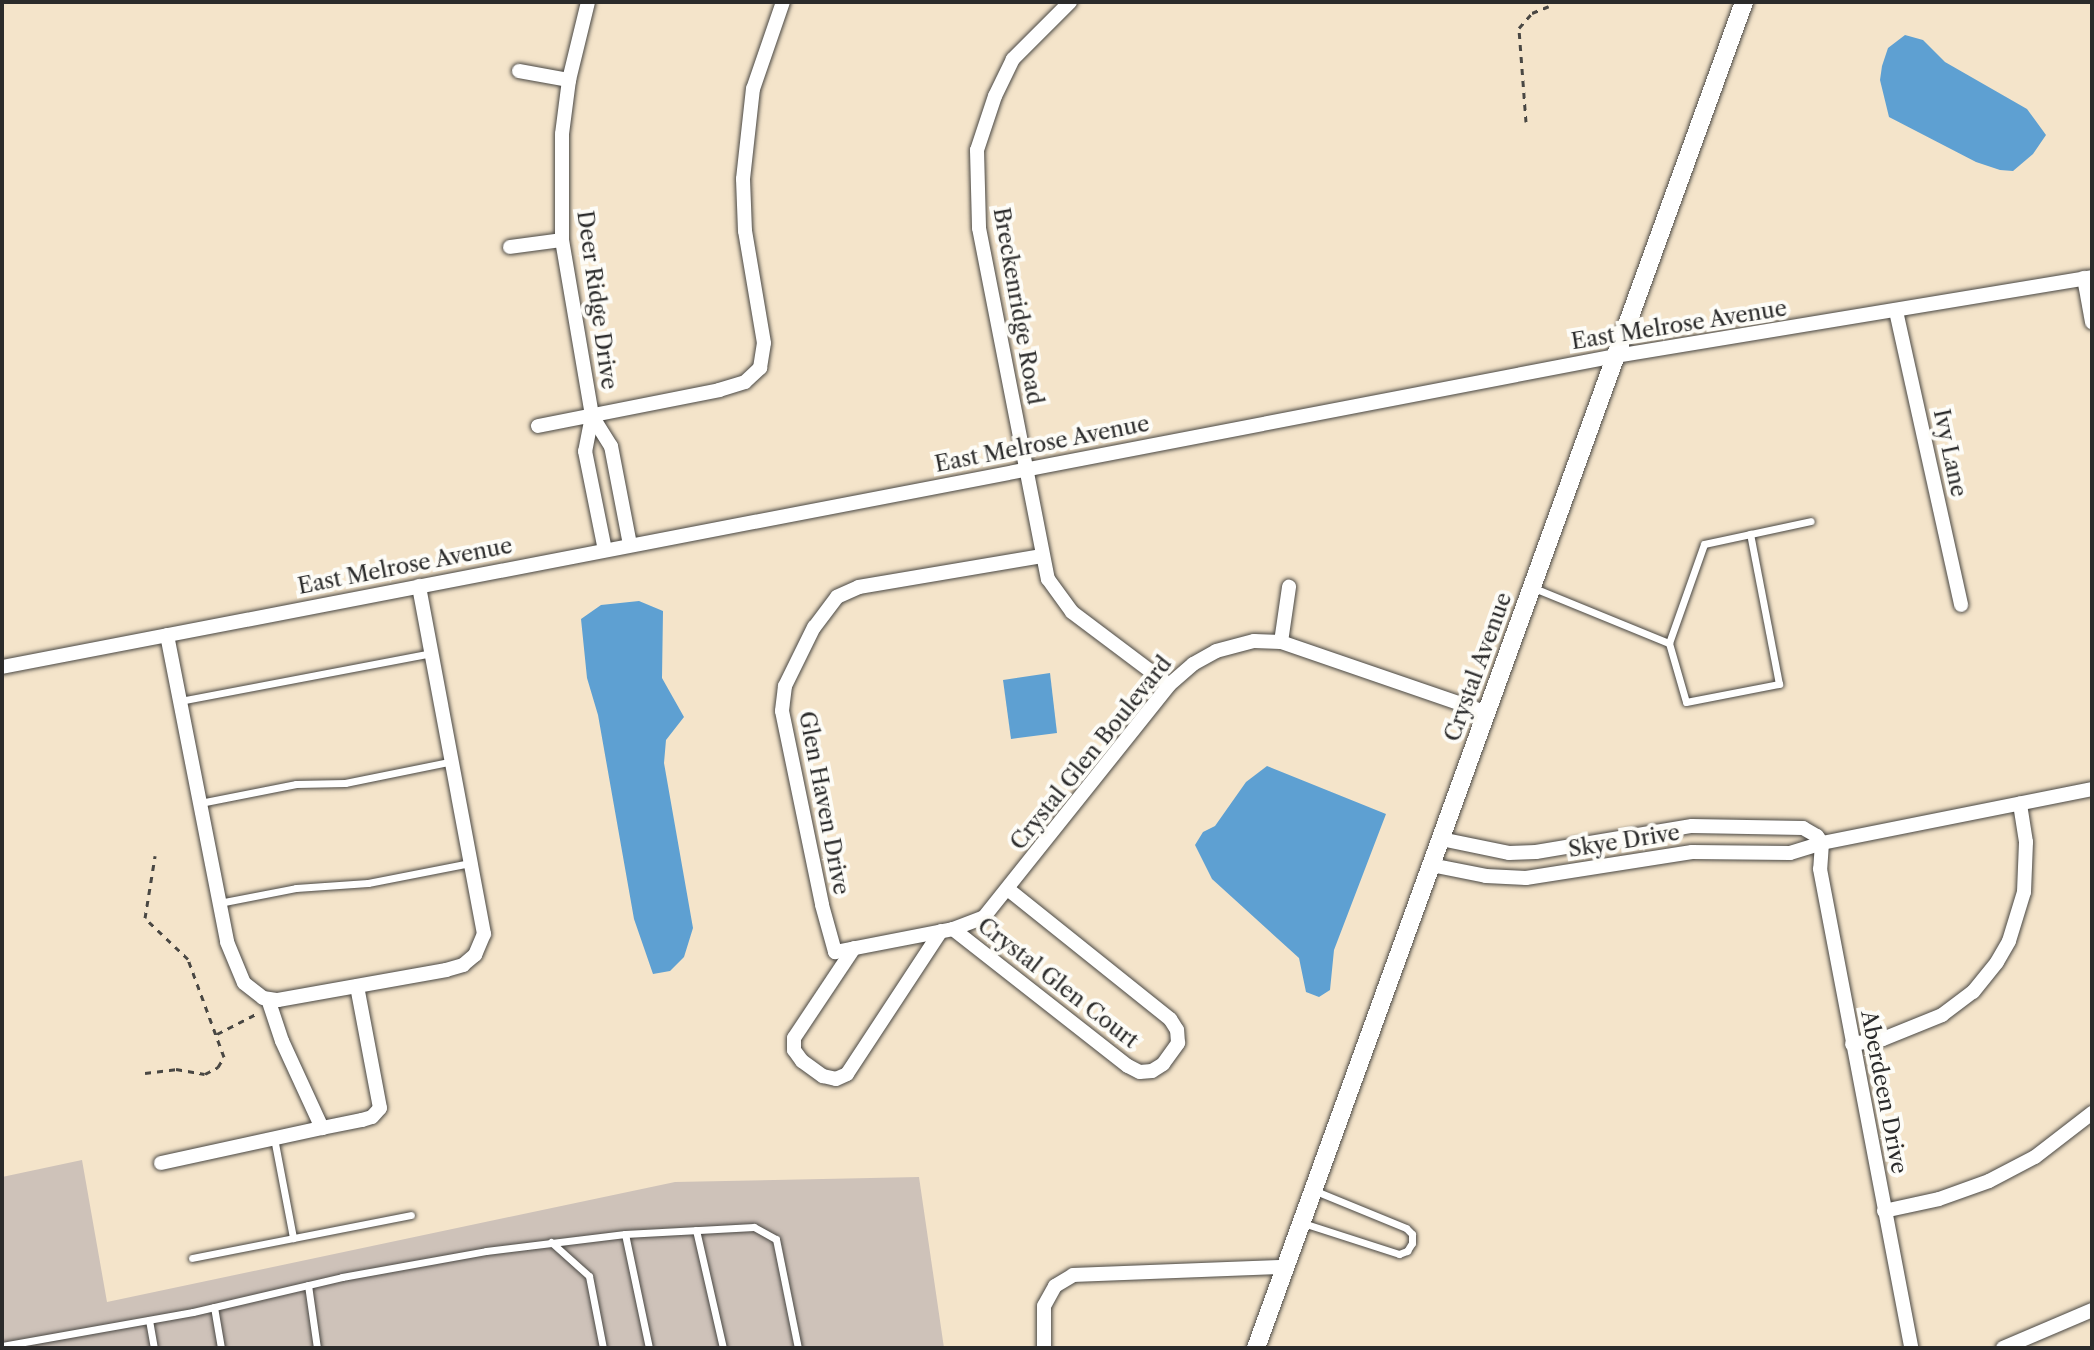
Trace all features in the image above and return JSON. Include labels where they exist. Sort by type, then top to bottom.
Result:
[{"type":"street","name":"Deer Ridge Drive","points":[[588,2],[569,80],[562,134],[562,240],[592,416],[585,451],[605,550]]},
{"type":"street","points":[[538,426],[719,390],[745,382],[760,368],[764,343],[745,231],[743,179],[753,89],[783,2]]},
{"type":"street","name":"Breckenridge Road","points":[[1070,2],[1013,59],[995,96],[977,150],[979,228],[1048,579],[1062,602],[1169,685]]},
{"type":"street","name":"Crystal Avenue","points":[[1256,1348],[1744,2]]},
{"type":"street","points":[[519,71],[569,80]]},
{"type":"street","points":[[510,247],[562,240]]},
{"type":"street","points":[[2088,278],[2092,322]]},
{"type":"street","name":"East Melrose Avenue","points":[[2,667],[1616,356],[2088,278]]},
{"type":"street","name":"Ivy Lane","points":[[1896,311],[1961,605]]},
{"type":"street","name":"Deer Ridge Drive","points":[[592,416],[611,446],[630,545]]},
{"type":"street","name":"Glen Haven Drive","points":[[835,952],[822,905],[782,711],[785,686],[814,627],[837,597],[859,587],[1042,556]]},
{"type":"street","points":[[269,1003],[463,965],[475,955],[484,934],[419,586]]},
{"type":"street","points":[[1281,642],[1289,587]]},
{"type":"street","points":[[167,635],[219,903],[235,969],[253,993],[269,1003],[322,1128]]},
{"type":"street","name":"Crystal Glen Boulevard","points":[[835,952],[947,930],[984,917],[1169,685],[1193,664],[1216,651],[1254,641],[1281,642],[1487,713]]},
{"type":"street","name":"Skye Drive","points":[[1431,865],[1486,876],[1526,878],[1692,852],[1790,853],[1805,851],[1822,843],[2092,789]]},
{"type":"street","points":[[1852,1044],[1883,1039],[1942,1015],[1973,992],[1997,962],[2009,941],[2024,892],[2026,842],[2020,803]]},
{"type":"street","name":"Skye Drive","points":[[1441,839],[1509,853],[1536,852],[1692,826],[1772,826],[1811,831],[1822,843]]},
{"type":"street","points":[[1634,860],[1643,832]]},
{"type":"street","name":"Aberdeen Drive","points":[[1822,843],[1820,869],[1911,1348]]},
{"type":"street","name":"Crystal Glen Court","points":[[947,930],[1128,1066],[1140,1072],[1152,1071],[1163,1064],[1178,1043],[1177,1030],[1170,1019],[1008,889]]},
{"type":"street","points":[[854,948],[794,1038],[794,1050],[802,1061],[823,1076],[836,1079],[847,1074],[947,930]]},
{"type":"street","points":[[161,1163],[372,1117],[380,1108],[357,986]]},
{"type":"street","points":[[1884,1211],[1939,1199],[1989,1181],[2035,1157],[2092,1113]]},
{"type":"street","points":[[1044,1348],[1044,1306],[1055,1286],[1073,1275],[1285,1267]]},
{"type":"street","points":[[2003,1348],[2092,1310]]},
{"type":"lane","points":[[1750,534],[1779,684],[1686,702],[1669,643],[1704,544],[1750,534],[1811,521]]},
{"type":"lane","points":[[1532,588],[1669,643]]},
{"type":"lane","points":[[180,701],[432,653]]},
{"type":"lane","points":[[200,803],[296,784],[345,783],[453,761]]},
{"type":"lane","points":[[219,903],[296,888],[368,883],[472,862]]},
{"type":"lane","points":[[274,1138],[293,1238]]},
{"type":"lane","points":[[1302,1223],[1399,1254],[1407,1251],[1412,1243],[1412,1234],[1406,1228],[1314,1190]]},
{"type":"lane","points":[[192,1258],[411,1215]]},
{"type":"lane","points":[[2,1346],[149,1320],[308,1285],[551,1242],[625,1234],[754,1227],[776,1239],[798,1348]]},
{"type":"lane","points":[[696,1230],[723,1348]]},
{"type":"lane","points":[[625,1234],[649,1348]]},
{"type":"lane","points":[[551,1242],[589,1276],[603,1348]]},
{"type":"lane","points":[[308,1285],[317,1348]]},
{"type":"lane","points":[[214,1307],[221,1348]]},
{"type":"lane","points":[[149,1320],[154,1348]]},
{"type":"path","points":[[1526,122],[1519,28],[1532,13],[1549,6]]},
{"type":"path","points":[[145,1073],[176,1069],[205,1074],[218,1067],[224,1057],[188,959],[145,918],[155,856]]},
{"type":"path","points":[[217,1034],[269,1003]]},
{"type":"shaded area","points":[[82,1160],[107,1302],[675,1182],[919,1177],[944,1348],[2,1348],[2,1177]]},
{"type":"water","points":[[1905,35],[1923,40],[1945,62],[2027,109],[2046,135],[2033,154],[2013,171],[2000,170],[1976,162],[1889,117],[1880,80],[1882,66],[1888,48]]},
{"type":"water","points":[[639,601],[663,611],[662,678],[684,717],[666,740],[664,763],[693,928],[684,957],[670,971],[653,974],[634,919],[598,715],[587,678],[581,619],[601,605]]},
{"type":"water","points":[[1050,673],[1057,733],[1011,739],[1003,680]]},
{"type":"water","points":[[1267,766],[1386,814],[1334,950],[1330,990],[1319,997],[1306,992],[1299,958],[1212,879],[1195,845],[1203,832],[1215,826],[1246,782]]}]
